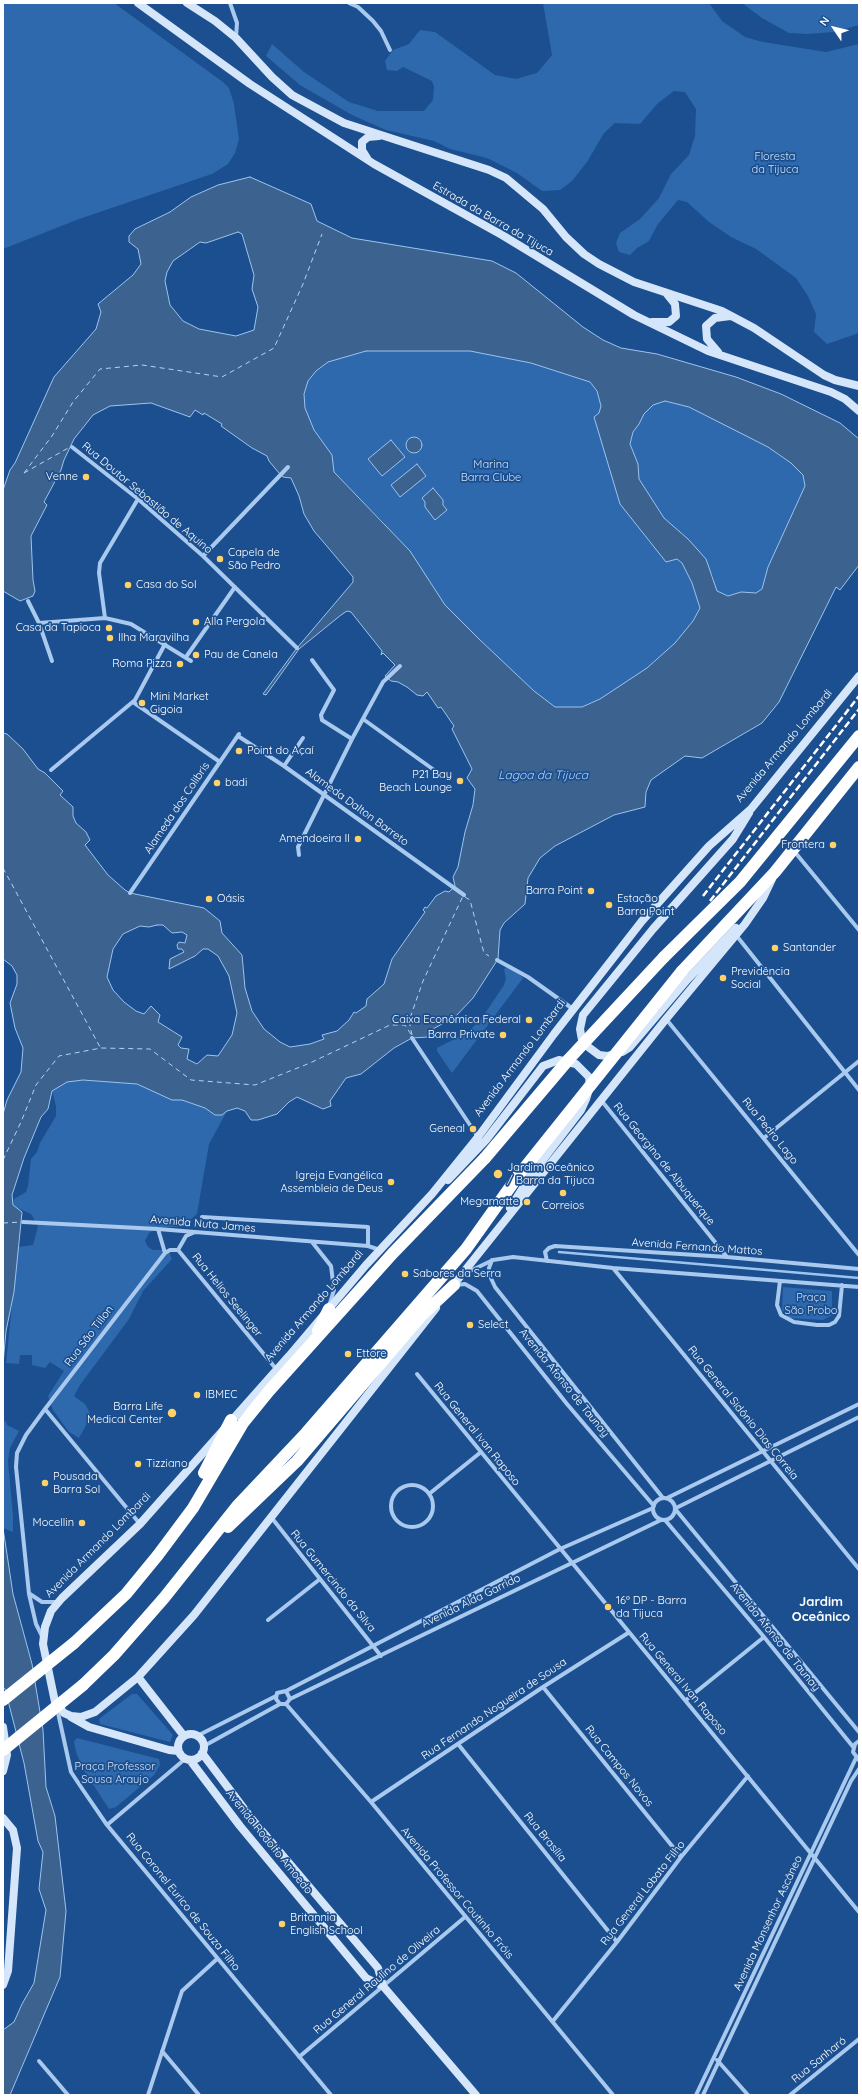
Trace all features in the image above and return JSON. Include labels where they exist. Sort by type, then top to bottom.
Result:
[{"type":"highway","name":"Avenida Armando Lombardi","points":[[3,1700],[74,1643],[126,1594],[192,1508],[243,1423],[310,1345],[393,1253],[485,1158],[569,1060],[664,957],[740,882],[859,736]]},
{"type":"highway","points":[[3,1750],[83,1685],[114,1655],[238,1506],[306,1433],[466,1249],[518,1176],[682,971],[775,872],[858,771]]},
{"type":"highway","points":[[204,1548],[244,1513],[297,1461],[421,1316],[454,1285]]},
{"type":"highway","points":[[310,1345],[328,1309]]},
{"type":"highway","points":[[174,1533],[231,1420]]},
{"type":"main road","name":"Estrada da Barra da Tijuca","points":[[138,3],[250,84],[374,164],[502,235],[649,322],[692,344],[823,389],[845,399],[859,411]]},
{"type":"main road","name":"Estrada da Barra da Tijuca","points":[[187,3],[215,21],[236,38],[272,77],[292,95],[344,123],[489,170],[506,178],[543,209],[566,237],[584,254],[613,273],[666,293],[703,304],[732,316],[754,328],[824,374],[835,380],[859,386]]},
{"type":"main road","points":[[374,164],[363,153],[361,147],[362,142],[368,137],[384,136]]},
{"type":"main road","points":[[649,322],[665,322],[672,320],[676,316],[675,304],[666,293]]},
{"type":"main road","points":[[721,355],[707,339],[706,326],[715,318],[732,316]]},
{"type":"main road","name":"Avenida Armando Lombardi","points":[[55,1702],[43,1638],[48,1618],[58,1602],[140,1524],[277,1370],[380,1250],[432,1194],[478,1137],[573,1009],[642,921],[709,846],[750,809],[859,676]]},
{"type":"main road","points":[[750,809],[742,826],[733,839],[648,934],[583,1015],[580,1029],[582,1040],[599,1055],[607,1056],[622,1052],[630,1047],[687,980],[756,909]]},
{"type":"main road","points":[[71,1716],[81,1717],[95,1712],[138,1676],[194,1615],[601,1100],[736,935],[756,909],[770,886],[775,872]]},
{"type":"main road","points":[[432,1194],[454,1175],[486,1140],[544,1066],[559,1060],[576,1064],[589,1077],[590,1086],[581,1110],[532,1174],[494,1235]]},
{"type":"main road","points":[[138,1676],[184,1736]]},
{"type":"main road","points":[[55,1702],[64,1713],[89,1727],[169,1750],[178,1751],[187,1759],[195,1759],[203,1750],[203,1742],[197,1736],[188,1734],[179,1742],[178,1751]]},
{"type":"main road","points":[[3,1727],[7,1755],[3,1771]]},
{"type":"main road","name":"Avenida Rodolfo Amoedo","points":[[203,1750],[251,1818],[378,1968],[383,1986]]},
{"type":"main road","name":"Avenida Rodolfo Amoedo","points":[[187,1759],[240,1826],[366,1978],[383,1986],[476,2095]]},
{"type":"main road","points":[[3,1818],[13,1830],[17,1848],[8,1971],[3,1984]]},
{"type":"main road","points":[[240,1826],[251,1818]]},
{"type":"street","points":[[230,3],[237,23],[236,38]]},
{"type":"street","points":[[350,3],[358,7],[373,21],[381,31],[390,50]]},
{"type":"street","name":"Rua Doutor Sebastião de Aquino","points":[[72,447],[138,498],[203,556],[297,648]]},
{"type":"street","points":[[203,556],[288,467]]},
{"type":"street","points":[[105,618],[99,568],[138,498]]},
{"type":"street","points":[[186,657],[235,587]]},
{"type":"street","points":[[28,601],[39,623],[52,661]]},
{"type":"street","points":[[39,623],[105,618],[131,624],[191,661]]},
{"type":"street","points":[[51,770],[133,702],[165,644]]},
{"type":"street","points":[[312,660],[334,690],[321,715],[322,720],[352,739]]},
{"type":"street","points":[[299,855],[298,847],[325,796],[352,739],[383,682],[400,666]]},
{"type":"street","points":[[133,702],[220,762]]},
{"type":"street","points":[[363,719],[434,770]]},
{"type":"street","name":"Alameda dos Colibris","points":[[130,893],[238,735]]},
{"type":"street","name":"Alameda Dalton Barreto","points":[[238,735],[284,766],[464,895]]},
{"type":"street","points":[[284,766],[302,738]]},
{"type":"street","points":[[793,850],[859,930]]},
{"type":"street","points":[[736,935],[859,1090]]},
{"type":"street","points":[[497,960],[528,977],[573,1009]]},
{"type":"street","name":"Rua Pedro Lago","points":[[666,1019],[859,1255]]},
{"type":"street","points":[[412,1038],[478,1137]]},
{"type":"street","points":[[764,1138],[859,1061]]},
{"type":"street","name":"Rua Georgina de Albuquerque","points":[[601,1100],[727,1257]]},
{"type":"street","points":[[202,1218],[368,1227],[368,1246]]},
{"type":"street","name":"Avenida Nuta James","points":[[23,1222],[158,1229],[368,1246],[380,1250]]},
{"type":"street","points":[[158,1229],[165,1253]]},
{"type":"street","name":"Rua Helios Seelinger","points":[[178,1250],[186,1236],[195,1232]]},
{"type":"street","points":[[311,1242],[325,1258],[332,1271],[334,1290],[328,1309]]},
{"type":"street","name":"Avenida Fernando Mattos","points":[[547,1261],[545,1252],[549,1248],[555,1246],[727,1257],[859,1269]]},
{"type":"street","name":"Rua Helios Seelinger","points":[[165,1253],[170,1250],[178,1250]]},
{"type":"street","name":"Rua Helios Seelinger","points":[[178,1250],[277,1370]]},
{"type":"street","name":"Rua São Tillon","points":[[29,1594],[16,1466],[17,1453],[26,1435],[44,1409],[165,1253]]},
{"type":"street","points":[[462,1275],[493,1260],[513,1257],[613,1268],[859,1287]]},
{"type":"street","name":"Avenida Afonso de Taunay","points":[[493,1260],[489,1268],[489,1274],[495,1287],[665,1498]]},
{"type":"street","name":"Rua General Sidônio Dias Correia","points":[[613,1268],[859,1569]]},
{"type":"street","points":[[780,1281],[777,1305],[781,1315],[794,1322],[817,1325],[829,1325],[835,1322],[839,1316],[842,1285]]},
{"type":"street","name":"Avenida Afonso de Taunay","points":[[454,1285],[466,1284],[477,1290],[567,1404],[653,1507]]},
{"type":"street","name":"Rua General Ivan Raposo","points":[[417,1374],[628,1633],[686,1700],[859,1912]]},
{"type":"street","points":[[859,1404],[762,1452],[665,1498],[659,1499],[653,1507],[655,1516],[663,1520],[672,1517],[676,1509],[769,1460],[859,1417]]},
{"type":"street","points":[[44,1409],[140,1524]]},
{"type":"street","points":[[429,1494],[481,1452]]},
{"type":"street","points":[[416,1486],[429,1494],[432,1502],[430,1516],[419,1526],[404,1526],[393,1515],[392,1500],[396,1493],[402,1488],[416,1486]]},
{"type":"street","points":[[665,1498],[671,1500],[676,1509]]},
{"type":"street","name":"Avenida Alda Garrido","points":[[286,1691],[560,1549],[653,1507]]},
{"type":"street","name":"Avenida Afonso de Taunay","points":[[676,1509],[859,1732]]},
{"type":"street","name":"Rua Gumercindo da Silva","points":[[271,1517],[381,1656]]},
{"type":"street","name":"Avenida Afonso de Taunay","points":[[663,1520],[764,1637],[854,1748]]},
{"type":"street","name":"Avenida Alda Garrido","points":[[290,1699],[381,1656],[571,1562],[663,1520]]},
{"type":"street","points":[[268,1620],[320,1579]]},
{"type":"street","points":[[29,1594],[42,1602],[58,1602]]},
{"type":"street","points":[[29,1594],[36,1624],[43,1638]]},
{"type":"street","name":"Rua Fernando Nogueira de Sousa","points":[[371,1802],[543,1687],[628,1633]]},
{"type":"street","points":[[686,1700],[764,1637]]},
{"type":"street","name":"Rua Campos Novos","points":[[543,1687],[681,1858]]},
{"type":"street","points":[[197,1736],[276,1696],[280,1691],[286,1691],[290,1699],[286,1704],[280,1704],[203,1750]]},
{"type":"street","points":[[276,1696],[280,1704]]},
{"type":"street","name":"Rua Coronel Eurico de Souza Filho","points":[[55,1702],[71,1772],[107,1824],[217,1959],[331,2095]]},
{"type":"street","name":"Avenida Professor Coutinho Fróis","points":[[286,1704],[371,1802],[613,2095]]},
{"type":"street","points":[[858,1759],[854,1748],[859,1741]]},
{"type":"street","name":"Rua Brasília","points":[[458,1744],[617,1942]]},
{"type":"street","points":[[107,1824],[187,1759]]},
{"type":"street","name":"Avenida Monsenhor Ascâneo","points":[[696,2095],[811,1853],[858,1759]]},
{"type":"street","name":"Avenida Monsenhor Ascâneo","points":[[703,2095],[851,1781],[859,1769]]},
{"type":"street","name":"Rua General Lobato Filho","points":[[553,2021],[617,1942],[681,1858],[748,1776]]},
{"type":"street","name":"Rua General Raulino de Oliveira","points":[[299,2057],[465,1917]]},
{"type":"street","points":[[148,2095],[182,1991],[217,1959]]},
{"type":"street","name":"Rua Sanharó","points":[[790,2095],[859,2039]]},
{"type":"street","points":[[162,2051],[198,2095]]},
{"type":"street","points":[[714,2057],[748,2095]]},
{"type":"street","points":[[39,2061],[68,2095]]},
{"type":"green space","points":[[3,3],[114,3],[223,82],[229,88],[234,104],[239,139],[235,153],[228,164],[212,174],[79,219],[3,249]]},
{"type":"green space","name":"Floresta da Tijuca","points":[[543,3],[709,3],[722,21],[745,37],[763,42],[826,52],[859,44],[859,333],[827,344],[814,332],[816,314],[808,296],[796,278],[756,249],[731,237],[709,222],[687,202],[678,200],[658,224],[649,241],[637,248],[630,255],[619,252],[616,243],[620,233],[640,219],[659,198],[671,174],[689,155],[695,136],[696,109],[685,92],[674,91],[658,103],[640,124],[615,123],[604,133],[587,162],[572,181],[560,190],[542,191],[517,173],[487,158],[450,149],[434,141],[386,130],[352,115],[300,85],[266,56],[272,44],[304,72],[349,102],[378,111],[424,111],[433,100],[434,87],[432,81],[403,67],[397,71],[387,70],[385,61],[393,50],[409,44],[420,30],[435,32],[495,75],[516,79],[537,73],[552,55]]},
{"type":"green space","points":[[742,3],[859,3],[859,25],[834,32],[807,34],[789,33],[762,18]]},
{"type":"green space","name":"Marina Barra Clube","points":[[366,351],[470,351],[531,363],[590,382],[597,391],[601,406],[599,413],[677,559],[682,563],[692,583],[700,607],[693,621],[675,643],[648,668],[600,699],[581,707],[555,707],[534,691],[445,605],[383,522],[334,472],[332,455],[314,430],[305,408],[304,394],[308,381],[316,371],[328,362]]},
{"type":"green space","points":[[665,401],[689,407],[768,447],[791,463],[803,475],[805,486],[768,567],[762,589],[756,593],[741,592],[728,596],[717,591],[714,585],[713,576],[664,518],[639,479],[638,464],[630,444],[633,432],[644,414],[653,405]]},
{"type":"green space","points":[[506,967],[512,968],[523,978],[452,1073],[437,1051],[437,1048],[468,1032],[482,1018],[504,985],[506,978],[504,970]]},
{"type":"green space","points":[[83,1080],[137,1084],[172,1100],[182,1100],[205,1108],[215,1115],[222,1115],[227,1111],[209,1144],[197,1214],[187,1223],[176,1227],[161,1227],[149,1233],[145,1241],[148,1247],[153,1250],[168,1250],[172,1259],[143,1291],[129,1319],[80,1385],[74,1396],[85,1404],[90,1413],[89,1420],[79,1438],[69,1432],[53,1410],[48,1396],[64,1371],[50,1362],[45,1368],[32,1365],[32,1355],[20,1355],[19,1364],[6,1363],[18,1247],[33,1245],[38,1226],[31,1214],[13,1206],[14,1199],[26,1192],[31,1159],[37,1152],[40,1143],[56,1116],[56,1106],[52,1091],[67,1082]]},
{"type":"green space","name":"Praça São Probo","points":[[783,1287],[832,1291],[832,1315],[823,1320],[789,1318],[782,1310]]},
{"type":"green space","points":[[6,1421],[7,1425],[19,1431],[10,1448],[8,1461],[13,1532],[3,1528],[3,1422]]},
{"type":"green space","points":[[132,1694],[137,1694],[173,1735],[170,1742],[100,1724],[99,1719]]},
{"type":"green space","name":"Praça Professor Sousa Araujo","points":[[77,1738],[159,1759],[160,1765],[154,1775],[116,1807],[109,1809],[83,1769],[76,1752],[74,1741]]},
{"type":"water","name":"Lagoa da Tijuca","points":[[250,177],[311,204],[317,221],[352,238],[492,261],[516,273],[583,327],[603,340],[621,348],[657,354],[736,377],[781,394],[840,423],[859,439],[859,565],[840,590],[836,587],[779,702],[762,723],[702,758],[685,756],[651,780],[646,792],[645,807],[614,815],[555,846],[540,858],[528,878],[525,904],[504,923],[500,930],[498,959],[473,998],[455,1017],[431,1030],[428,1037],[412,1038],[394,1048],[361,1074],[346,1078],[330,1101],[331,1106],[323,1109],[297,1097],[289,1102],[277,1114],[258,1120],[251,1120],[245,1111],[237,1108],[227,1111],[222,1115],[215,1115],[205,1108],[182,1100],[172,1100],[137,1084],[83,1080],[67,1082],[52,1091],[48,1109],[41,1117],[24,1158],[12,1195],[13,1205],[22,1212],[14,1292],[6,1331],[3,1364],[3,1114],[7,1100],[21,1072],[23,1048],[15,1028],[10,1003],[17,984],[17,975],[12,966],[3,959],[3,733],[7,734],[23,749],[38,769],[45,773],[63,791],[60,795],[73,807],[73,816],[76,823],[86,832],[90,840],[85,845],[108,875],[125,890],[130,893],[204,908],[220,921],[222,933],[242,955],[245,988],[252,1011],[264,1029],[280,1042],[290,1047],[310,1044],[324,1039],[322,1035],[337,1031],[349,1020],[354,1012],[356,1013],[366,1006],[367,999],[384,984],[392,959],[425,912],[423,910],[425,907],[427,908],[436,896],[445,891],[449,892],[455,886],[453,877],[458,867],[465,832],[473,805],[475,789],[467,778],[472,769],[452,729],[454,726],[441,707],[438,708],[427,692],[423,696],[417,695],[407,687],[398,682],[391,681],[385,676],[395,665],[383,653],[381,655],[382,651],[351,612],[347,611],[341,615],[299,649],[266,695],[263,694],[297,648],[353,582],[353,577],[314,531],[304,514],[299,496],[291,478],[283,477],[269,461],[267,456],[252,448],[221,426],[222,424],[204,413],[203,415],[195,410],[190,417],[151,403],[110,406],[93,415],[74,439],[61,470],[44,502],[47,505],[31,536],[35,591],[33,596],[20,601],[3,591],[3,490],[10,470],[15,463],[54,377],[96,329],[101,312],[98,304],[133,275],[141,264],[138,249],[129,242],[129,236],[135,229],[170,212],[191,197],[218,185]],"holes":[[[238,232],[242,234],[254,275],[252,289],[258,307],[254,330],[236,336],[199,329],[183,321],[170,305],[165,281],[167,272],[173,261],[200,242],[206,243]],[[366,351],[470,351],[531,363],[590,382],[597,391],[601,406],[599,413],[594,417],[620,504],[666,562],[677,559],[682,563],[692,583],[700,608],[693,621],[675,643],[647,668],[600,699],[582,707],[555,707],[534,691],[445,605],[410,551],[334,472],[332,455],[314,430],[305,408],[304,394],[308,381],[316,371],[328,362]],[[665,401],[689,407],[768,447],[791,463],[803,475],[805,486],[768,567],[762,589],[756,593],[741,592],[728,596],[717,591],[706,559],[688,539],[664,518],[639,479],[638,464],[630,444],[633,432],[644,414],[653,405]],[[163,925],[172,933],[182,932],[187,935],[185,943],[179,942],[177,945],[178,949],[182,949],[184,952],[170,959],[169,969],[195,956],[203,949],[208,949],[218,956],[229,976],[237,1013],[232,1035],[218,1056],[207,1055],[197,1064],[187,1059],[189,1049],[181,1048],[178,1045],[182,1037],[158,1022],[160,1015],[151,1006],[144,1014],[136,1011],[124,1002],[113,990],[107,977],[113,949],[123,934],[140,926],[149,927]]]},
{"type":"water","points":[[414,437],[421,442],[422,445],[417,452],[414,453],[407,448],[406,445],[411,438]]},
{"type":"water","points":[[391,440],[405,457],[382,476],[368,459]]},
{"type":"water","points":[[417,464],[426,476],[400,497],[391,485]]},
{"type":"water","points":[[433,488],[443,500],[443,505],[447,510],[435,520],[425,507],[425,502],[422,498]]},
{"type":"water","points":[[3,1528],[13,1594],[32,1664],[43,1730],[46,1787],[55,1816],[66,1911],[60,1977],[10,2095],[3,2095],[3,2030],[14,2022],[34,1983],[46,1910],[39,1889],[43,1852],[38,1841],[24,1763],[5,1689],[3,1688]]},
{"type":"waterway","points":[[559,1252],[859,1278]]},
{"type":"ferry route","points":[[24,473],[52,436],[73,402],[100,369],[142,365],[222,377],[274,348],[303,284],[322,234]]},
{"type":"ferry route","points":[[24,473],[70,447]]},
{"type":"ferry route","points":[[3,868],[100,1047]]},
{"type":"ferry route","points":[[412,1035],[409,1021],[423,981],[463,896]]},
{"type":"ferry route","points":[[465,897],[470,900],[484,953],[489,956]]},
{"type":"ferry route","points":[[3,1160],[36,1085],[59,1056],[101,1048],[150,1049],[191,1080],[255,1085],[310,1063],[390,1025],[405,1025],[412,1036]]},
{"type":"ferry route","points":[[3,1223],[22,1222]]},
{"type":"railway","points":[[703,896],[859,696]]},
{"type":"railway","points":[[710,901],[859,709]]},
{"type":"place","name":"Venne","points":[[86,477]]},
{"type":"place","name":"Capela de São Pedro","points":[[220,559]]},
{"type":"place","name":"Casa do Sol","points":[[128,585]]},
{"type":"place","name":"Alla Pergola","points":[[196,622]]},
{"type":"place","name":"Casa da Tapioca","points":[[109,628]]},
{"type":"place","name":"Ilha Maravilha","points":[[110,638]]},
{"type":"place","name":"Pau de Canela","points":[[196,655]]},
{"type":"place","name":"Roma Pizza","points":[[180,664]]},
{"type":"place","name":"Mini Market Gigoia","points":[[142,703]]},
{"type":"place","name":"Point do Açaí","points":[[239,751]]},
{"type":"place","name":"P21 Bay Beach Lounge","points":[[460,781]]},
{"type":"place","name":"badi","points":[[217,783]]},
{"type":"place","name":"Amendoeira II","points":[[358,839]]},
{"type":"place","name":"Frontera","points":[[833,845]]},
{"type":"place","name":"Barra Point","points":[[591,891]]},
{"type":"place","name":"Oásis","points":[[209,899]]},
{"type":"place","name":"Estação Barra Point","points":[[609,905]]},
{"type":"place","name":"Santander","points":[[775,948]]},
{"type":"place","name":"Previdência Social","points":[[723,978]]},
{"type":"place","name":"Caixa Econômica Federal","points":[[529,1020]]},
{"type":"place","name":"Barra Private","points":[[503,1035]]},
{"type":"place","name":"Geneal","points":[[473,1129]]},
{"type":"place","name":"Jardim Oceânico / Barra da Tijuca","points":[[498,1174]]},
{"type":"place","name":"Igreja Evangélica Assembleia de Deus","points":[[391,1182]]},
{"type":"place","name":"Correios","points":[[563,1193]]},
{"type":"place","name":"Megamatte","points":[[527,1202]]},
{"type":"place","name":"Sabores da Serra","points":[[405,1274]]},
{"type":"place","name":"Select","points":[[470,1325]]},
{"type":"place","name":"Ettore","points":[[348,1354]]},
{"type":"place","name":"IBMEC","points":[[197,1395]]},
{"type":"place","name":"Barra Life Medical Center","points":[[172,1413]]},
{"type":"place","name":"Tizziano","points":[[138,1464]]},
{"type":"place","name":"Pousada Barra Sol","points":[[45,1483]]},
{"type":"place","name":"Mocellin","points":[[82,1523]]},
{"type":"place","name":"16º DP - Barra da Tijuca","points":[[608,1607]]},
{"type":"place","name":"Britannia English School","points":[[282,1924]]},
{"type":"district","name":"Jardim Oceânico","points":[[821,1610]]}]
